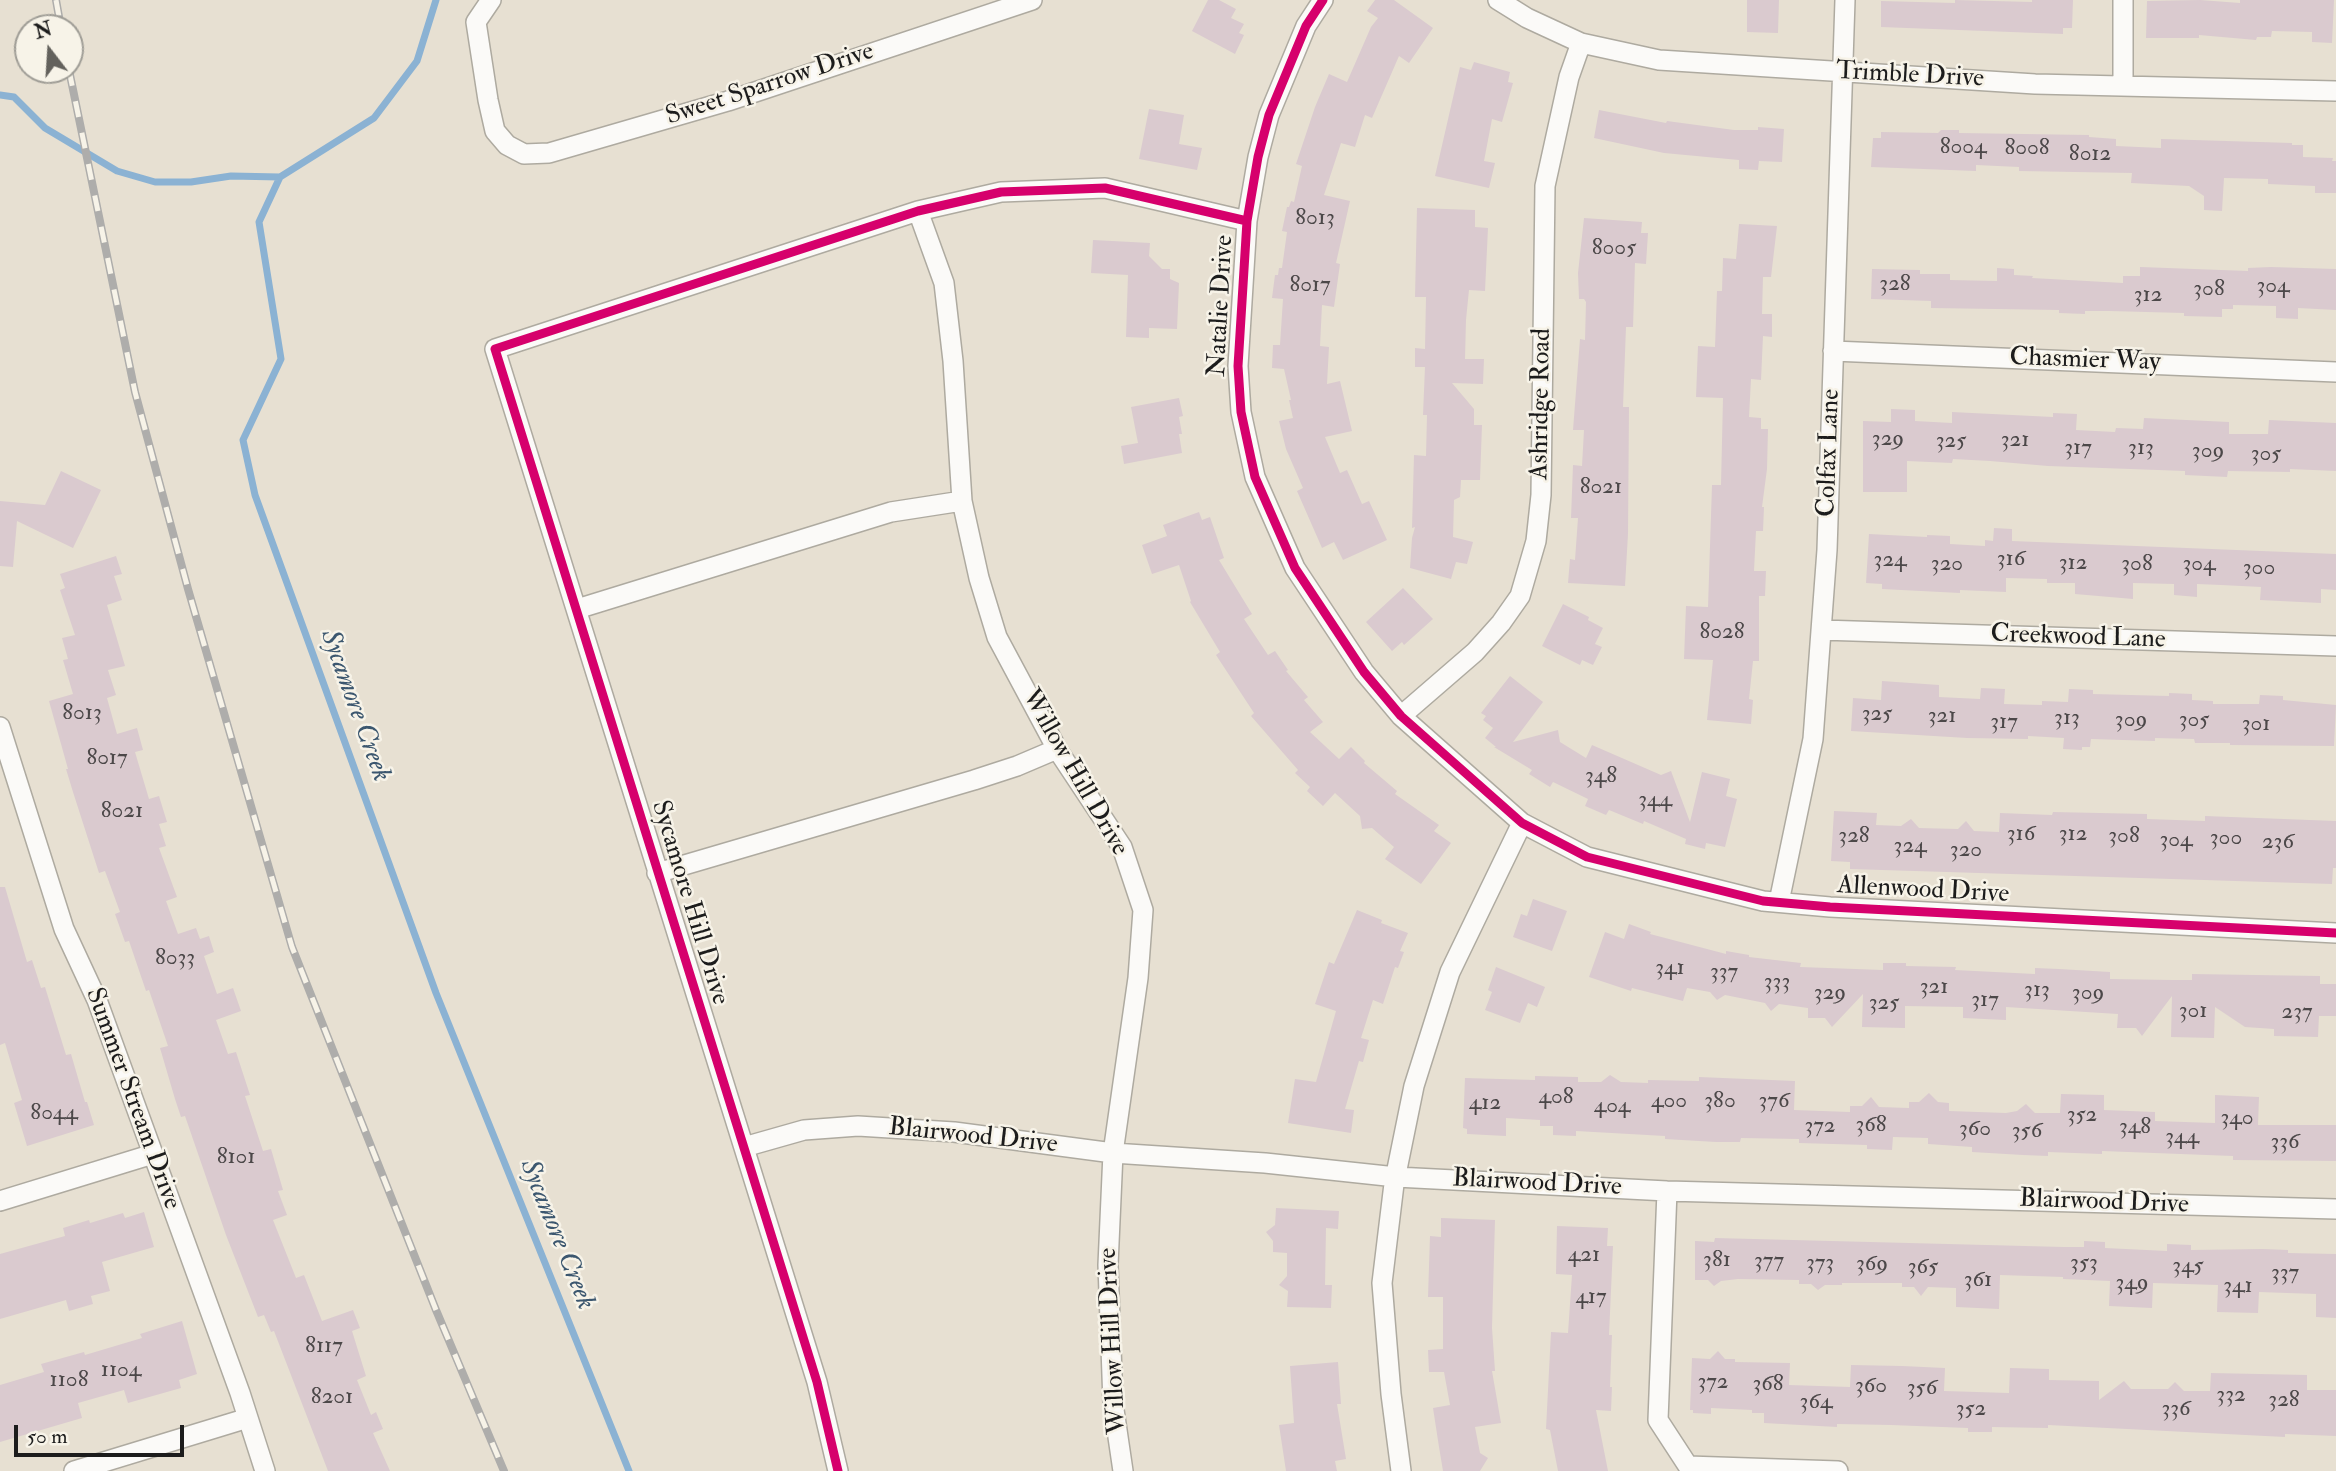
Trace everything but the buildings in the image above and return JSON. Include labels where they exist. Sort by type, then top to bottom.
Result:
[{"type":"street","name":"Sweet Sparrow Drive","points":[[491,0],[476,22],[488,100],[495,131],[507,145],[524,154],[549,153],[728,100],[1032,0]]},
{"type":"street","name":"Natalie Drive","points":[[1323,0],[1306,26],[1269,115],[1258,157],[1247,221],[1238,366],[1241,412],[1255,477],[1295,568],[1364,672],[1401,716],[1522,823]]},
{"type":"street","name":"Trimble Drive","points":[[1498,0],[1527,18],[1581,43],[1659,60],[2035,84],[2336,91]]},
{"type":"street","name":"Colfax Lane","points":[[1779,902],[1813,738],[1827,550],[1844,0]]},
{"type":"street","points":[[2123,0],[2123,86]]},
{"type":"street","name":"Ashridge Road","points":[[1401,716],[1475,652],[1501,623],[1520,596],[1536,541],[1541,495],[1545,186],[1569,77],[1581,43]]},
{"type":"street","points":[[918,211],[1001,192],[1105,188],[1247,221]]},
{"type":"street","name":"Sycamore Hill Drive","points":[[838,1471],[817,1381],[495,349],[918,211]]},
{"type":"street","name":"Willow Hill Drive","points":[[918,211],[944,283],[953,361],[962,501],[979,578],[997,637],[1057,749],[1122,847],[1143,910],[1138,978],[1113,1153],[1108,1265],[1113,1403],[1124,1471]]},
{"type":"street","name":"Chasmier Way","points":[[1833,351],[2336,372]]},
{"type":"street","points":[[577,609],[891,512],[962,501]]},
{"type":"street","name":"Creekwood Lane","points":[[1821,630],[2336,646]]},
{"type":"street","name":"Summer Stream Drive","points":[[0,727],[64,929],[97,1000],[265,1471]]},
{"type":"street","points":[[657,873],[974,780],[1057,749]]},
{"type":"street","points":[[1401,1471],[1391,1394],[1382,1283],[1396,1177],[1414,1086],[1450,972],[1522,823]]},
{"type":"street","name":"Allenwood Drive","points":[[1522,823],[1587,857],[1763,901],[1830,907],[2336,933]]},
{"type":"street","name":"Blairwood Drive","points":[[744,1147],[804,1130],[858,1126],[954,1132],[1113,1153],[1265,1163],[1396,1177],[1667,1191],[2336,1209]]},
{"type":"street","points":[[0,1201],[153,1154]]},
{"type":"street","points":[[1667,1191],[1658,1420],[1688,1466],[1838,1471]]},
{"type":"street","points":[[74,1471],[248,1418]]},
{"type":"waterway","name":"Sycamore Creek","points":[[436,0],[417,61],[374,118],[280,177],[259,222],[281,359],[243,440],[255,495],[436,993],[629,1471]]},
{"type":"waterway","points":[[0,95],[14,97],[45,128],[117,171],[155,182],[191,182],[231,176],[280,177]]},
{"type":"railway","points":[[56,0],[58,14]]},
{"type":"railway","points":[[72,84],[135,392],[188,589],[292,947],[436,1310],[504,1471]]},
{"type":"cycle path","points":[[1323,0],[1306,26],[1269,115],[1258,157],[1247,221],[1238,366],[1241,412],[1255,477],[1295,568],[1364,672],[1401,716],[1522,823],[1587,857],[1763,901],[1830,907],[2336,933]]},
{"type":"cycle path","points":[[838,1471],[817,1382],[495,349],[918,211],[1001,192],[1105,188],[1247,221]]}]
